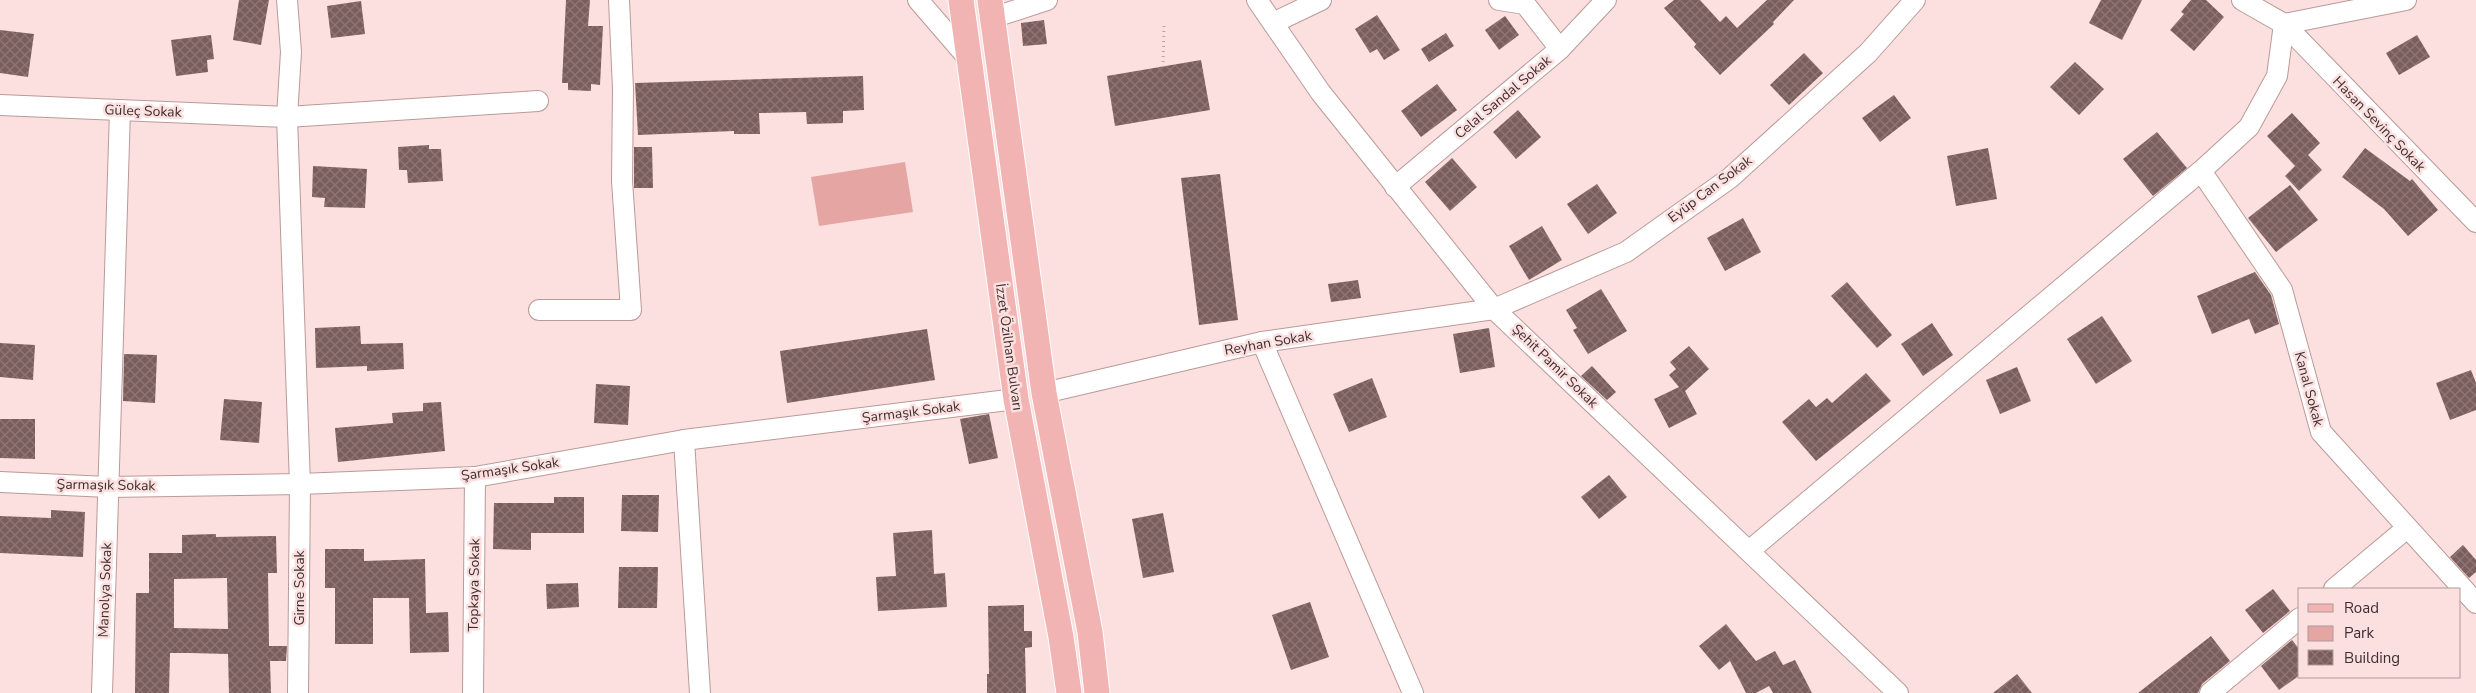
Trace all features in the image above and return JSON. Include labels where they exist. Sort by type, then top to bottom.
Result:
[{"type":"main road","name":"İzzet Özilhan Bulvarı","points":[[961,0],[1016,399],[1061,637],[1068,693]]},
{"type":"main road","name":"İzzet Özilhan Bulvarı","points":[[991,9],[1044,393],[1090,632],[1097,693]]},
{"type":"main road","points":[[1016,399],[1044,393]]},
{"type":"street","name":"Girne Sokak","points":[[287,0],[291,52],[287,117],[300,484],[298,693]]},
{"type":"street","points":[[539,310],[631,310],[622,180],[623,89],[620,0]]},
{"type":"street","points":[[918,0],[968,58]]},
{"type":"street","points":[[991,9],[1047,0]]},
{"type":"street","name":"Şehit Pamir Sokak","points":[[1257,0],[1321,93],[1494,309],[1898,693]]},
{"type":"street","points":[[1273,23],[1321,0]]},
{"type":"street","points":[[1498,0],[1525,4],[1560,49]]},
{"type":"street","name":"Celal Sandal Sokak","points":[[1395,187],[1560,49],[1606,0]]},
{"type":"street","name":"Eyüp Can Sokak","points":[[1494,309],[1626,252],[1730,178],[1868,53],[1915,0]]},
{"type":"street","name":"Hasan Sevinç Sokak","points":[[2242,0],[2284,24],[2476,222]]},
{"type":"street","points":[[1749,551],[2201,172],[2249,127],[2277,76],[2284,24],[2406,0]]},
{"type":"street","name":"Güleç Sokak","points":[[0,105],[287,117],[538,101]]},
{"type":"street","name":"Manolya Sokak","points":[[102,693],[120,110]]},
{"type":"street","name":"Kanal Sokak","points":[[2201,172],[2282,290],[2321,432],[2476,603]]},
{"type":"street","name":"Reyhan Sokak","points":[[1044,393],[1262,342],[1494,309]]},
{"type":"street","points":[[1262,342],[1413,693]]},
{"type":"street","name":"Şarmaşık Sokak","points":[[0,482],[108,487],[300,484],[475,477],[684,440],[1016,399]]},
{"type":"street","points":[[684,440],[700,693]]},
{"type":"street","name":"Topkaya Sokak","points":[[473,693],[475,477]]},
{"type":"street","points":[[2335,588],[2407,528]]},
{"type":"street","points":[[2210,693],[2298,620]]},
{"type":"path","points":[[1163,67],[1164,26]]},
{"type":"green space","points":[[905,162],[913,212],[819,226],[811,177]]},
{"type":"building","points":[[239,0],[269,0],[261,45],[233,40]]},
{"type":"building","points":[[566,0],[590,0],[588,26],[603,26],[600,85],[591,84],[591,91],[568,90],[568,83],[562,83]]},
{"type":"building","points":[[1674,0],[1700,0],[1720,22],[1726,16],[1737,28],[1767,0],[1794,0],[1773,22],[1774,24],[1720,75],[1694,47],[1696,44],[1664,8]]},
{"type":"building","points":[[2101,0],[2142,0],[2122,40],[2089,23]]},
{"type":"building","points":[[2191,0],[2206,0],[2224,17],[2194,51],[2170,30],[2184,14],[2181,12]]},
{"type":"building","points":[[361,1],[365,34],[331,38],[327,6]]},
{"type":"building","points":[[1377,15],[1400,50],[1384,60],[1377,49],[1370,53],[1355,29]]},
{"type":"building","points":[[1505,16],[1519,35],[1499,50],[1485,30]]},
{"type":"building","points":[[1044,20],[1047,44],[1023,46],[1021,23]]},
{"type":"building","points":[[0,30],[34,34],[28,77],[0,73]]},
{"type":"building","points":[[1446,33],[1454,46],[1429,62],[1421,49]]},
{"type":"building","points":[[211,35],[214,59],[207,60],[208,72],[176,76],[171,40]]},
{"type":"building","points":[[2417,35],[2430,57],[2399,75],[2386,53]]},
{"type":"building","points":[[1804,53],[1823,73],[1789,105],[1770,85]]},
{"type":"building","points":[[1201,60],[1210,110],[1115,126],[1107,76]]},
{"type":"building","points":[[2075,62],[2104,89],[2079,115],[2050,87]]},
{"type":"building","points":[[863,76],[864,110],[843,111],[843,123],[807,124],[806,112],[759,113],[760,134],[734,134],[734,131],[638,135],[635,83]]},
{"type":"building","points":[[1437,84],[1457,110],[1421,137],[1401,111]]},
{"type":"building","points":[[1894,95],[1911,118],[1880,142],[1862,118]]},
{"type":"building","points":[[1518,110],[1541,137],[1516,159],[1493,132]]},
{"type":"building","points":[[2292,113],[2320,143],[2308,155],[2322,170],[2299,191],[2285,176],[2295,166],[2267,136]]},
{"type":"building","points":[[2157,132],[2187,168],[2153,196],[2123,159]]},
{"type":"building","points":[[429,145],[429,149],[441,149],[443,181],[408,183],[407,170],[399,170],[398,147]]},
{"type":"building","points":[[634,147],[652,147],[653,188],[634,188]]},
{"type":"building","points":[[1988,148],[1997,199],[1956,206],[1947,156]]},
{"type":"building","points":[[2365,148],[2410,181],[2412,179],[2438,210],[2408,236],[2384,209],[2342,177]]},
{"type":"building","points":[[1452,158],[1477,187],[1450,211],[1425,182]]},
{"type":"building","points":[[313,166],[367,169],[365,208],[324,207],[325,198],[312,197]]},
{"type":"building","points":[[1220,174],[1238,320],[1199,325],[1181,178]]},
{"type":"building","points":[[1597,184],[1617,213],[1588,234],[1567,204]]},
{"type":"building","points":[[2290,185],[2318,220],[2276,252],[2248,218]]},
{"type":"building","points":[[1743,218],[1761,252],[1725,271],[1707,238]]},
{"type":"building","points":[[1542,226],[1562,260],[1529,280],[1509,246]]},
{"type":"building","points":[[2255,272],[2271,295],[2279,324],[2255,334],[2249,319],[2212,334],[2197,296]]},
{"type":"building","points":[[1358,280],[1361,298],[1331,302],[1328,284]]},
{"type":"building","points":[[1847,282],[1892,335],[1877,348],[1831,296]]},
{"type":"building","points":[[1601,289],[1627,331],[1588,354],[1573,330],[1577,328],[1566,310]]},
{"type":"building","points":[[2102,316],[2132,361],[2096,384],[2067,339]]},
{"type":"building","points":[[1932,323],[1953,355],[1923,376],[1901,344]]},
{"type":"building","points":[[360,326],[361,344],[403,343],[404,369],[367,371],[367,366],[316,368],[315,328]]},
{"type":"building","points":[[1489,328],[1495,367],[1460,373],[1453,334]]},
{"type":"building","points":[[927,329],[935,380],[787,403],[780,351]]},
{"type":"building","points":[[0,343],[35,345],[33,380],[0,377]]},
{"type":"building","points":[[1689,346],[1709,369],[1685,391],[1697,414],[1669,428],[1654,399],[1679,387],[1669,375],[1676,369],[1670,362]]},
{"type":"building","points":[[124,354],[157,355],[155,403],[123,401]]},
{"type":"building","points":[[1592,366],[1616,392],[1607,400],[1581,376]]},
{"type":"building","points":[[2017,367],[2031,401],[2000,414],[1986,380]]},
{"type":"building","points":[[2471,370],[2476,383],[2476,410],[2450,420],[2436,383]]},
{"type":"building","points":[[1866,373],[1891,401],[1816,461],[1782,422],[1809,399],[1816,407],[1827,398],[1832,403]]},
{"type":"building","points":[[1372,378],[1387,417],[1349,432],[1333,394]]},
{"type":"building","points":[[596,384],[630,386],[628,425],[594,423]]},
{"type":"building","points":[[224,399],[262,402],[259,443],[220,440]]},
{"type":"building","points":[[441,402],[445,451],[338,462],[335,428],[393,423],[392,413],[423,411],[423,403]]},
{"type":"building","points":[[989,414],[998,458],[969,464],[960,419]]},
{"type":"building","points":[[0,419],[35,419],[35,459],[0,458]]},
{"type":"building","points":[[1609,475],[1627,497],[1599,519],[1581,497]]},
{"type":"building","points":[[622,495],[659,495],[658,532],[621,531]]},
{"type":"building","points":[[554,497],[584,497],[584,533],[531,533],[531,550],[493,549],[494,503],[554,503]]},
{"type":"building","points":[[51,510],[85,512],[83,557],[0,553],[0,516],[51,518]]},
{"type":"building","points":[[1163,513],[1174,572],[1143,578],[1132,519]]},
{"type":"building","points":[[932,530],[934,574],[945,573],[947,607],[878,611],[876,577],[896,576],[893,533]]},
{"type":"building","points":[[216,534],[216,537],[276,536],[277,573],[268,573],[269,646],[287,646],[286,661],[270,661],[271,693],[229,693],[228,654],[170,653],[169,693],[135,693],[136,593],[149,593],[149,553],[182,553],[182,535]],"holes":[[[227,578],[228,629],[174,628],[174,579]]]},
{"type":"building","points":[[2463,545],[2476,560],[2476,572],[2469,578],[2450,557]]},
{"type":"building","points":[[325,549],[364,549],[364,561],[425,559],[426,613],[448,612],[449,652],[410,653],[409,598],[373,598],[373,644],[335,644],[335,588],[325,588]]},
{"type":"building","points":[[619,567],[658,567],[657,608],[618,608]]},
{"type":"building","points":[[578,583],[579,607],[547,609],[546,584]]},
{"type":"building","points":[[2273,589],[2290,611],[2263,633],[2245,610]]},
{"type":"building","points":[[1310,602],[1329,657],[1291,670],[1272,615]]},
{"type":"building","points":[[1024,605],[1024,631],[1032,631],[1032,647],[1025,648],[1026,693],[987,693],[987,674],[989,674],[988,606]]},
{"type":"building","points":[[1726,624],[1756,661],[1775,651],[1783,665],[1795,660],[1812,693],[1773,693],[1769,686],[1756,693],[1746,693],[1730,661],[1719,670],[1699,646]]},
{"type":"building","points":[[2211,636],[2230,661],[2202,684],[2198,693],[2138,693]]},
{"type":"building","points":[[2292,640],[2298,648],[2298,676],[2279,690],[2261,666]]},
{"type":"building","points":[[2017,674],[2032,693],[1993,693]]}]
